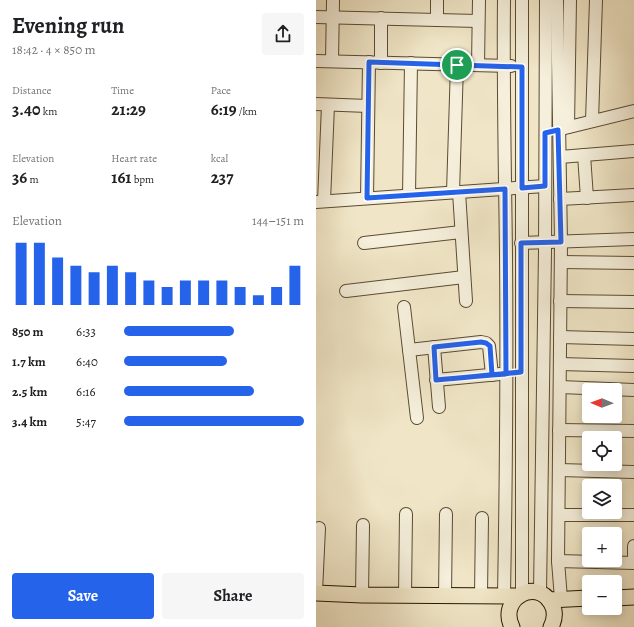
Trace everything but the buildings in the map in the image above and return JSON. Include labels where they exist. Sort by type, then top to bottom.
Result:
[{"type":"main road","points":[[316,593],[362,595],[515,595],[532,592],[550,597],[582,598]]},
{"type":"main road","points":[[512,627],[509,620],[510,608],[515,595]]},
{"type":"main road","points":[[550,597],[555,614],[554,622],[551,627]]},
{"type":"main road","points":[[622,598],[634,597]]},
{"type":"street","points":[[332,61],[334,0]]},
{"type":"street","points":[[437,0],[437,20]]},
{"type":"street","points":[[478,65],[479,0]]},
{"type":"street","points":[[504,0],[506,374],[515,595]]},
{"type":"street","points":[[515,595],[521,372],[522,0]]},
{"type":"street","points":[[546,0],[545,242],[550,597]]},
{"type":"street","points":[[557,0],[563,128]]},
{"type":"street","points":[[550,597],[558,561],[561,242],[560,157],[570,0]]},
{"type":"street","points":[[592,121],[596,0]]},
{"type":"street","points":[[316,17],[478,21]]},
{"type":"street","points":[[367,198],[368,106],[381,18]]},
{"type":"street","points":[[316,61],[522,67]]},
{"type":"street","points":[[410,195],[411,63]]},
{"type":"street","points":[[457,65],[456,192],[461,232],[466,301]]},
{"type":"street","points":[[368,106],[322,105],[320,201],[545,186]]},
{"type":"street","points":[[545,133],[634,111]]},
{"type":"street","points":[[560,157],[634,151]]},
{"type":"street","points":[[584,155],[587,198]]},
{"type":"street","points":[[560,200],[634,194]]},
{"type":"street","points":[[364,244],[461,232]]},
{"type":"street","points":[[521,243],[634,239]]},
{"type":"street","points":[[560,262],[634,263]]},
{"type":"street","points":[[346,291],[464,277]]},
{"type":"street","points":[[560,301],[634,302]]},
{"type":"street","points":[[404,307],[417,418]]},
{"type":"street","points":[[560,337],[634,339]]},
{"type":"street","points":[[409,350],[481,342],[486,343],[490,346],[492,375]]},
{"type":"street","points":[[434,347],[439,407]]},
{"type":"street","points":[[560,364],[634,366]]},
{"type":"street","points":[[436,380],[521,372]]},
{"type":"street","points":[[560,387],[634,390]]},
{"type":"street","points":[[559,430],[634,431]]},
{"type":"street","points":[[559,470],[634,472]]},
{"type":"street","points":[[405,595],[406,514]]},
{"type":"street","points":[[445,595],[446,514]]},
{"type":"street","points":[[559,515],[634,515]]},
{"type":"street","points":[[481,595],[482,518]]},
{"type":"street","points":[[362,595],[363,525]]},
{"type":"street","points":[[316,593],[319,528]]},
{"type":"street","points":[[558,561],[634,563],[634,546]]},
{"type":"route","points":[[457,65],[369,62],[367,198],[505,189],[506,374],[492,375],[490,346],[481,342],[434,347],[436,380],[506,374],[521,372],[521,243],[561,242],[560,157],[558,130],[545,133],[545,186],[522,188],[522,67],[457,65]]}]
